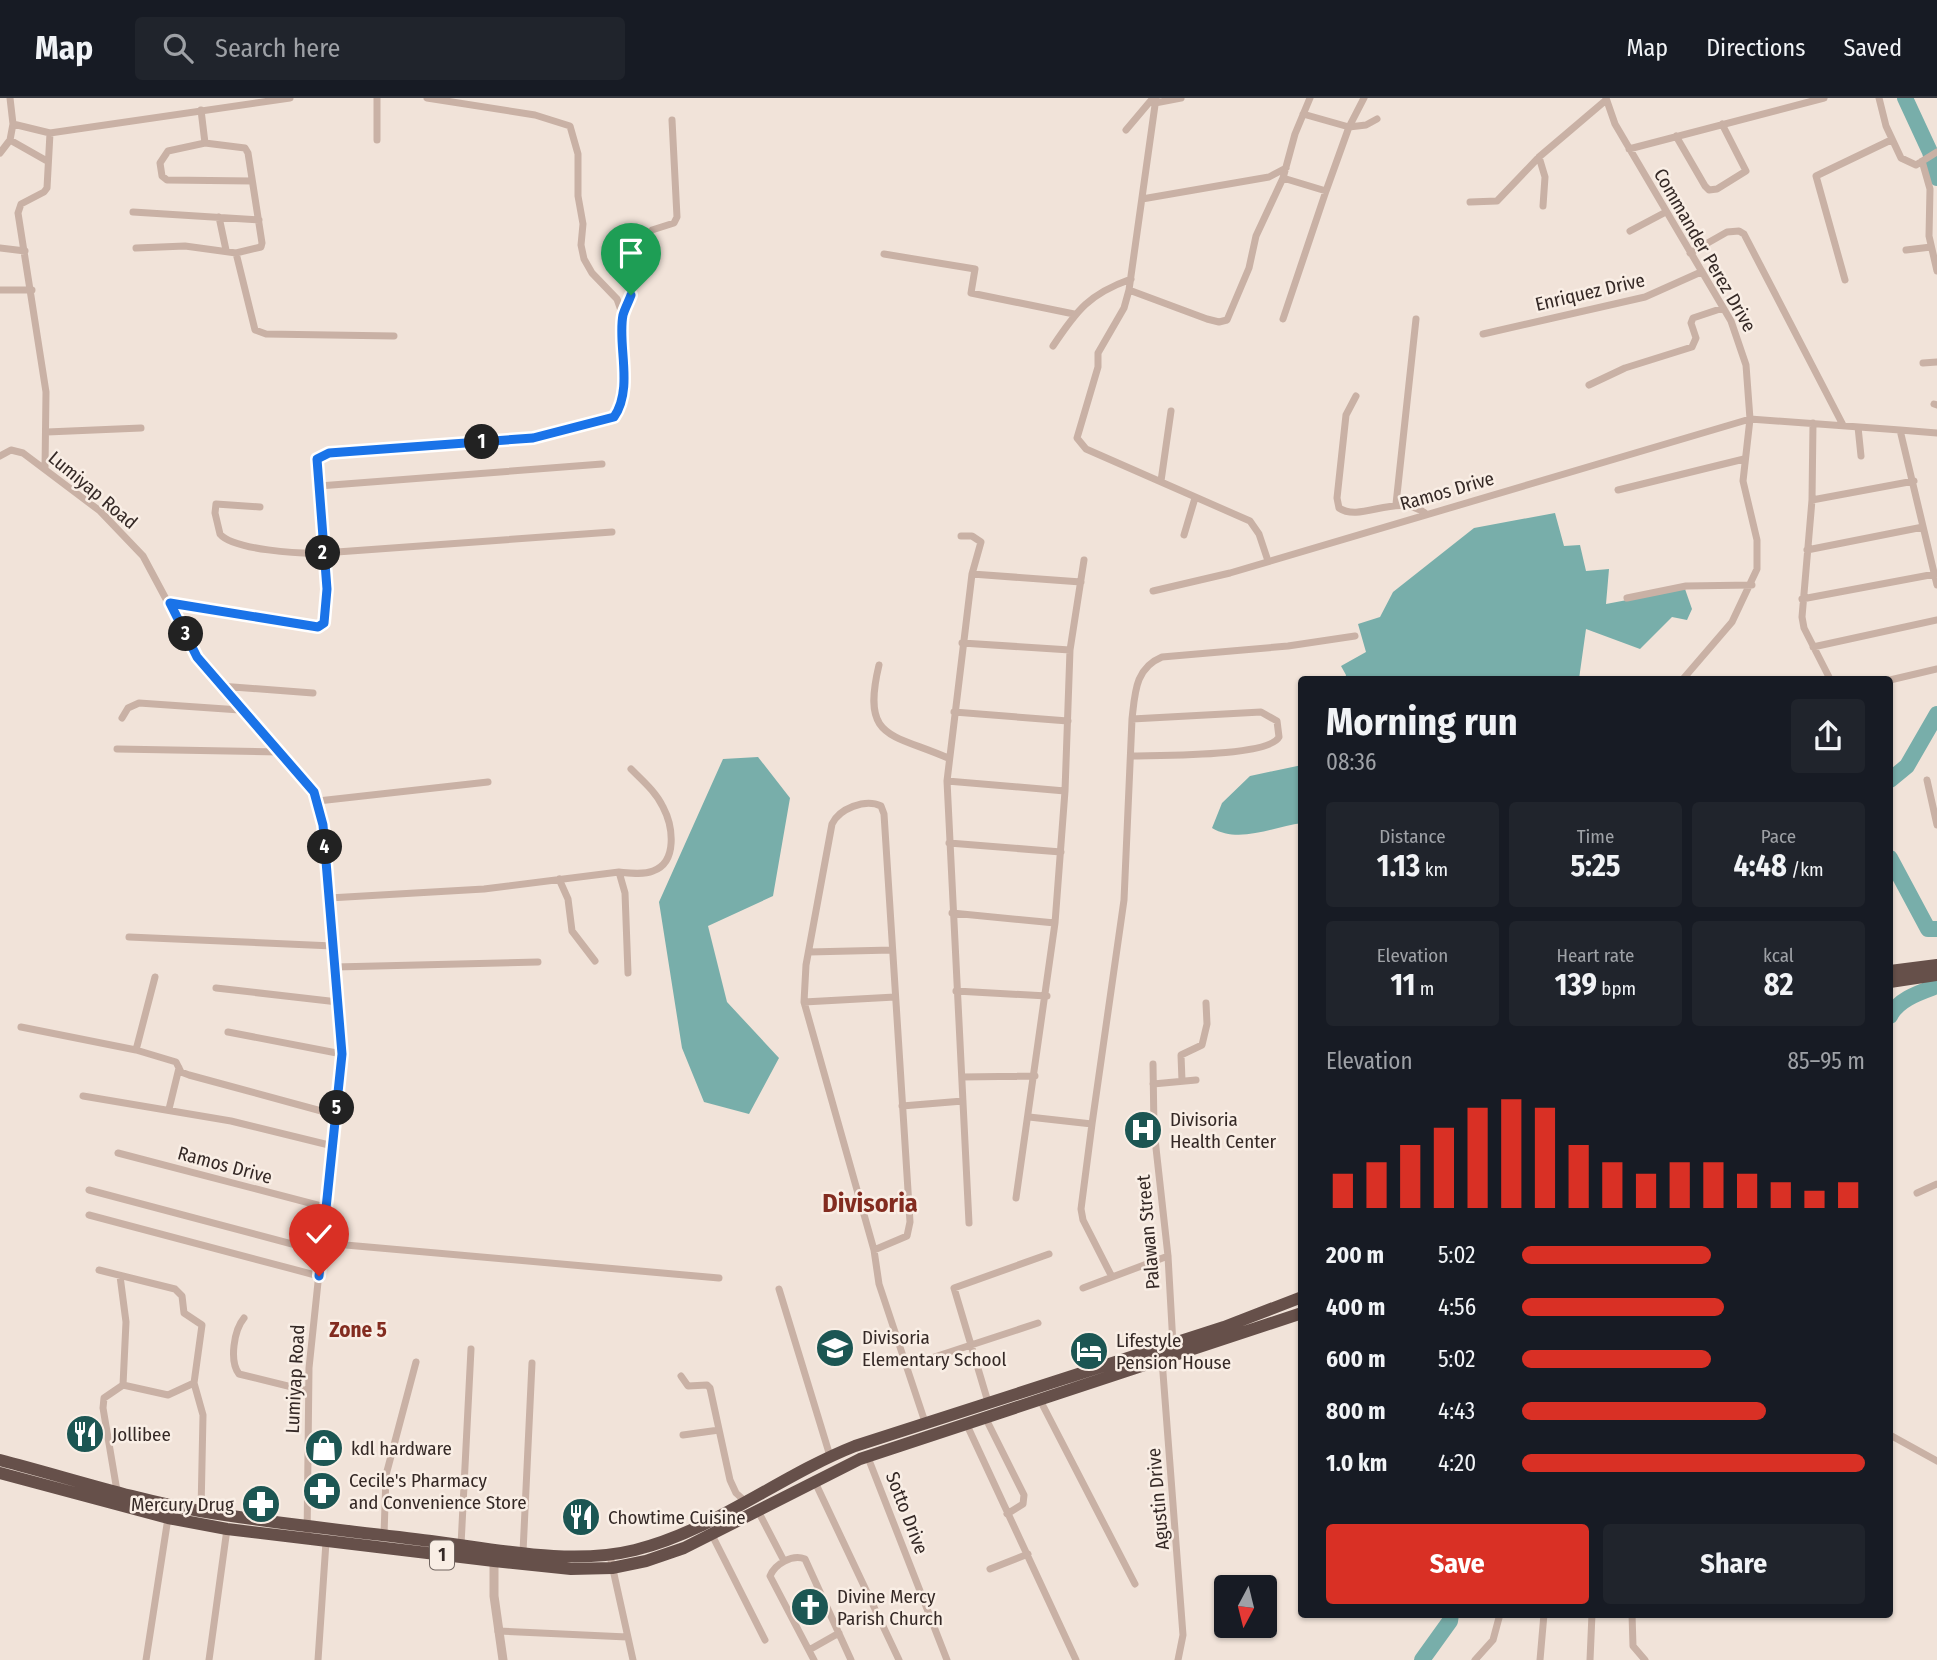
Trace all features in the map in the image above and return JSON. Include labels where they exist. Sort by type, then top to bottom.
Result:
[{"type":"highway","points":[[1893,971],[1937,965]]},
{"type":"highway","points":[[1893,982],[1937,975]]},
{"type":"highway","name":"1","points":[[0,1460],[117,1491],[227,1529],[326,1542],[495,1555],[523,1552],[611,1562],[667,1540],[746,1502],[830,1456],[865,1450],[927,1429],[988,1402],[1259,1315],[1298,1299]]},
{"type":"highway","name":"1","points":[[927,1429],[966,1422],[1040,1400],[1298,1315]]},
{"type":"highway","name":"1","points":[[0,1473],[169,1511],[201,1511],[461,1545],[495,1555],[571,1569],[663,1556],[712,1535],[865,1450]]},
{"type":"street","points":[[0,153],[10,140],[13,124],[10,98]]},
{"type":"street","points":[[210,98],[213,108]]},
{"type":"street","points":[[13,124],[50,133],[213,108],[231,102],[290,98]]},
{"type":"street","points":[[377,98],[377,140]]},
{"type":"street","points":[[170,603],[318,627],[324,623],[326,611],[317,459],[329,453],[533,438],[614,417],[621,399],[625,360],[623,316],[617,299],[592,273],[582,251],[578,154],[569,125],[548,118],[448,99],[427,98]]},
{"type":"street","points":[[1126,130],[1155,100],[1181,98]]},
{"type":"street","points":[[1129,290],[1219,323],[1227,320],[1241,290],[1256,236],[1287,168],[1310,98]]},
{"type":"street","points":[[1283,319],[1349,127],[1364,98]]},
{"type":"street","points":[[1629,149],[1824,98]]},
{"type":"street","points":[[1879,98],[1892,140],[1907,163],[1916,164],[1937,152]]},
{"type":"street","points":[[1470,202],[1497,201],[1539,157],[1606,99]]},
{"type":"street","name":"Commander Perez Drive","points":[[1606,99],[1615,124],[1664,213],[1723,308],[1746,365],[1750,419],[1743,481],[1758,549],[1752,585],[1719,640],[1686,676]]},
{"type":"street","points":[[1155,100],[1129,290],[1124,308],[1098,354],[1098,367],[1077,438],[1086,449],[1250,521],[1259,534],[1268,561]]},
{"type":"street","points":[[201,110],[205,143]]},
{"type":"street","points":[[1303,114],[1349,127],[1366,125],[1377,119]]},
{"type":"street","points":[[623,316],[631,295],[628,265],[635,245],[643,235],[674,223],[677,217],[672,120]]},
{"type":"street","points":[[1676,136],[1704,186],[1709,190],[1717,190],[1746,171],[1722,124]]},
{"type":"street","points":[[45,468],[46,392],[19,208],[29,198],[44,192],[48,182],[50,133]]},
{"type":"street","points":[[10,140],[47,161]]},
{"type":"street","points":[[1845,280],[1816,176],[1892,140]]},
{"type":"street","points":[[136,248],[185,246],[236,253],[261,247],[259,220],[252,181],[246,148],[205,143],[168,150],[160,163],[162,176],[173,182],[252,181]]},
{"type":"street","points":[[1539,157],[1545,177],[1543,206]]},
{"type":"street","points":[[1924,160],[1934,203],[1931,247],[1937,271]]},
{"type":"street","points":[[1142,199],[1269,177],[1287,168]]},
{"type":"street","points":[[1283,178],[1326,191]]},
{"type":"street","points":[[132,212],[259,220]]},
{"type":"street","points":[[1630,231],[1664,213]]},
{"type":"street","points":[[219,217],[226,250]]},
{"type":"street","points":[[1690,253],[1727,232],[1739,231],[1744,234],[1843,425]]},
{"type":"street","points":[[1906,250],[1931,247]]},
{"type":"street","points":[[0,248],[25,251]]},
{"type":"street","points":[[236,253],[255,330],[266,334],[394,336]]},
{"type":"street","points":[[884,254],[975,269],[971,293],[1074,314]]},
{"type":"street","name":"Enriquez Drive","points":[[1483,334],[1645,297],[1701,272]]},
{"type":"street","points":[[1053,346],[1074,314],[1095,293],[1131,279]]},
{"type":"street","points":[[0,290],[32,290]]},
{"type":"street","points":[[1589,385],[1625,368],[1692,347],[1696,338],[1691,323],[1693,318],[1723,308]]},
{"type":"street","points":[[1396,504],[1416,319]]},
{"type":"street","points":[[1923,363],[1937,362]]},
{"type":"street","points":[[1356,396],[1346,415],[1338,504],[1341,510],[1352,512],[1396,504],[1410,506],[1425,513]]},
{"type":"street","points":[[1161,481],[1171,411]]},
{"type":"street","points":[[1750,419],[1937,433]]},
{"type":"street","name":"Ramos Drive","points":[[1153,591],[1268,561],[1750,419]]},
{"type":"street","points":[[1813,424],[1812,500],[1802,622],[1828,676]]},
{"type":"street","points":[[1858,427],[1861,456]]},
{"type":"street","points":[[47,432],[141,428]]},
{"type":"street","points":[[1900,430],[1937,585]]},
{"type":"street","name":"Lumiyap Road","points":[[0,456],[17,451],[45,468],[122,531],[143,556],[197,657],[240,710],[302,776],[318,801],[342,1054],[308,1391],[307,1540]]},
{"type":"street","points":[[1618,490],[1744,459]]},
{"type":"street","points":[[319,486],[602,464]]},
{"type":"street","points":[[1812,500],[1914,481]]},
{"type":"street","points":[[1184,535],[1195,498]]},
{"type":"street","points":[[260,507],[216,504],[215,513],[223,538],[287,553],[323,553],[612,532]]},
{"type":"street","points":[[1807,550],[1923,527]]},
{"type":"street","points":[[961,536],[972,536],[981,542],[972,574],[962,643],[947,781],[969,1223]]},
{"type":"street","points":[[1016,1198],[1047,996],[1055,923],[1065,790],[1070,650],[1084,560]]},
{"type":"street","points":[[972,574],[1081,582]]},
{"type":"street","points":[[1802,599],[1935,574]]},
{"type":"street","points":[[1627,598],[1686,586],[1752,585]]},
{"type":"street","points":[[1813,647],[1937,620]]},
{"type":"street","points":[[1112,1277],[1083,1220],[1081,1209],[1121,926],[1136,684],[1153,661],[1162,657],[1288,646],[1354,636]]},
{"type":"street","points":[[962,643],[1070,650]]},
{"type":"street","points":[[879,665],[873,701],[873,712],[878,724],[895,738],[948,758]]},
{"type":"street","points":[[1893,679],[1937,669]]},
{"type":"street","points":[[220,686],[313,693]]},
{"type":"street","points":[[122,718],[128,708],[139,703],[240,710]]},
{"type":"street","points":[[954,712],[1068,721]]},
{"type":"street","points":[[1131,756],[1246,750],[1271,745],[1279,737],[1277,721],[1261,712],[1132,719]]},
{"type":"street","points":[[117,749],[279,752]]},
{"type":"street","points":[[329,898],[484,889],[619,872],[643,873],[660,867],[669,853],[670,822],[663,806],[631,769]]},
{"type":"street","points":[[1927,780],[1937,825]]},
{"type":"street","points":[[947,781],[1065,790]]},
{"type":"street","points":[[318,801],[488,782]]},
{"type":"street","points":[[874,1250],[902,1240],[910,1230],[884,814],[881,806],[873,803],[844,810],[832,824],[809,952],[804,1002],[874,1250],[879,1284],[927,1429]]},
{"type":"street","points":[[949,843],[1061,852]]},
{"type":"street","points":[[619,872],[625,893],[628,973]]},
{"type":"street","points":[[559,880],[568,899],[572,931],[594,961]]},
{"type":"street","points":[[952,913],[1055,923]]},
{"type":"street","points":[[129,937],[333,946]]},
{"type":"street","points":[[809,952],[892,950]]},
{"type":"street","points":[[335,967],[538,962]]},
{"type":"street","points":[[136,1050],[155,977]]},
{"type":"street","points":[[216,988],[338,1002]]},
{"type":"street","points":[[956,991],[1047,996]]},
{"type":"street","points":[[804,1002],[895,997]]},
{"type":"street","points":[[1182,1081],[1181,1055],[1197,1049],[1205,1036],[1206,1003]]},
{"type":"street","points":[[21,1027],[136,1050],[176,1062],[179,1068],[189,1075],[336,1115]]},
{"type":"street","points":[[228,1032],[342,1054]]},
{"type":"street","name":"Palawan Street","points":[[1153,1064],[1154,1130],[1168,1256],[1173,1342],[1168,1358]]},
{"type":"street","points":[[169,1109],[179,1068]]},
{"type":"street","points":[[962,1077],[1035,1076]]},
{"type":"street","points":[[1153,1084],[1196,1080]]},
{"type":"street","points":[[83,1096],[169,1109],[332,1146]]},
{"type":"street","points":[[902,1106],[963,1101]]},
{"type":"street","points":[[1029,1117],[1092,1124]]},
{"type":"street","name":"Ramos Drive","points":[[118,1153],[325,1207]]},
{"type":"street","points":[[1917,1193],[1937,1184]]},
{"type":"street","points":[[89,1190],[322,1252]]},
{"type":"street","points":[[89,1216],[319,1276]]},
{"type":"street","points":[[323,1243],[719,1278]]},
{"type":"street","points":[[988,1402],[954,1288],[1049,1254]]},
{"type":"street","points":[[1083,1288],[1168,1256]]},
{"type":"street","points":[[99,1270],[175,1289],[182,1296],[184,1313],[201,1321],[194,1383],[203,1415],[201,1511]]},
{"type":"street","points":[[121,1276],[126,1322],[123,1385]]},
{"type":"street","points":[[779,1289],[830,1456]]},
{"type":"street","points":[[244,1318],[237,1331],[234,1365],[239,1374],[308,1391]]},
{"type":"street","points":[[907,1366],[1038,1323]]},
{"type":"street","points":[[461,1545],[471,1349]]},
{"type":"street","name":"Agustin Drive","points":[[1168,1358],[1183,1635],[1178,1660]]},
{"type":"street","points":[[384,1535],[386,1475],[416,1362]]},
{"type":"street","points":[[523,1552],[532,1363]]},
{"type":"street","points":[[681,1376],[688,1386],[707,1385],[710,1388],[730,1480],[736,1493],[758,1510],[784,1561]]},
{"type":"street","points":[[117,1491],[103,1402],[107,1394],[123,1385],[167,1395],[194,1383]]},
{"type":"street","points":[[1040,1400],[1135,1584]]},
{"type":"street","points":[[985,1416],[1024,1495],[1023,1504],[1007,1514]]},
{"type":"street","points":[[966,1422],[1076,1660]]},
{"type":"street","points":[[683,1435],[719,1430]]},
{"type":"street","points":[[1893,1437],[1937,1461]]},
{"type":"street","name":"Sotto Drive","points":[[865,1450],[947,1660]]},
{"type":"street","points":[[814,1479],[899,1660]]},
{"type":"street","points":[[146,1660],[169,1511]]},
{"type":"street","points":[[209,1660],[227,1529]]},
{"type":"street","points":[[712,1535],[765,1640]]},
{"type":"street","points":[[318,1660],[326,1542]]},
{"type":"street","points":[[990,1569],[1028,1554]]},
{"type":"street","points":[[495,1555],[498,1631],[503,1660]]},
{"type":"street","points":[[814,1660],[770,1580],[770,1572],[784,1561],[796,1557],[805,1559],[851,1660]]},
{"type":"street","points":[[611,1562],[633,1660]]},
{"type":"street","points":[[1475,1660],[1493,1640],[1499,1618]]},
{"type":"street","points":[[1540,1660],[1544,1618]]},
{"type":"street","points":[[1590,1660],[1592,1618]]},
{"type":"street","points":[[1632,1618],[1633,1646],[1645,1660]]},
{"type":"street","points":[[498,1631],[627,1637]]},
{"type":"street","points":[[809,1650],[839,1633]]},
{"type":"water","points":[[1555,513],[1564,546],[1580,545],[1586,571],[1609,569],[1606,604],[1685,589],[1692,609],[1687,620],[1672,617],[1640,649],[1586,629],[1579,676],[1346,676],[1341,666],[1366,652],[1358,624],[1380,617],[1393,592],[1474,528]]},
{"type":"water","points":[[758,757],[790,798],[773,896],[708,926],[727,1002],[779,1058],[749,1114],[704,1102],[682,1048],[659,902],[723,759]]},
{"type":"water","points":[[1298,766],[1298,824],[1245,835],[1222,833],[1212,828],[1222,803],[1250,776]]},
{"type":"waterway","points":[[1905,98],[1930,152],[1937,178]]},
{"type":"waterway","points":[[1893,778],[1907,766],[1937,714]]},
{"type":"waterway","points":[[1893,864],[1928,929],[1937,929]]},
{"type":"waterway","points":[[1893,1012],[1904,1001],[1937,986]]},
{"type":"waterway","points":[[1422,1660],[1450,1618]]},
{"type":"place","name":"Divisoria Health Center","points":[[1143,1130]]},
{"type":"place","name":"Divisoria Elementary School","points":[[835,1348]]},
{"type":"place","name":"Lifestyle Pension House","points":[[1089,1351]]},
{"type":"place","name":"Jollibee","points":[[85,1434]]},
{"type":"place","name":"kdl hardware","points":[[324,1448]]},
{"type":"place","name":"Cecile's Pharmacy and Convenience Store","points":[[322,1491]]},
{"type":"place","name":"Mercury Drug","points":[[261,1504]]},
{"type":"place","name":"Chowtime Cuisine","points":[[581,1517]]},
{"type":"place","name":"Divine Mercy Parish Church","points":[[810,1607]]},
{"type":"district","name":"Divisoria","points":[[870,1203]]},
{"type":"district","name":"Zone 5","points":[[358,1330]]},
{"type":"route","points":[[319,1276],[342,1054],[323,825],[318,801],[302,776],[240,710],[197,657],[170,603],[306,626],[318,627],[324,623],[327,589],[317,459],[329,453],[533,438],[614,417],[621,399],[625,360],[623,316],[631,295]]}]
